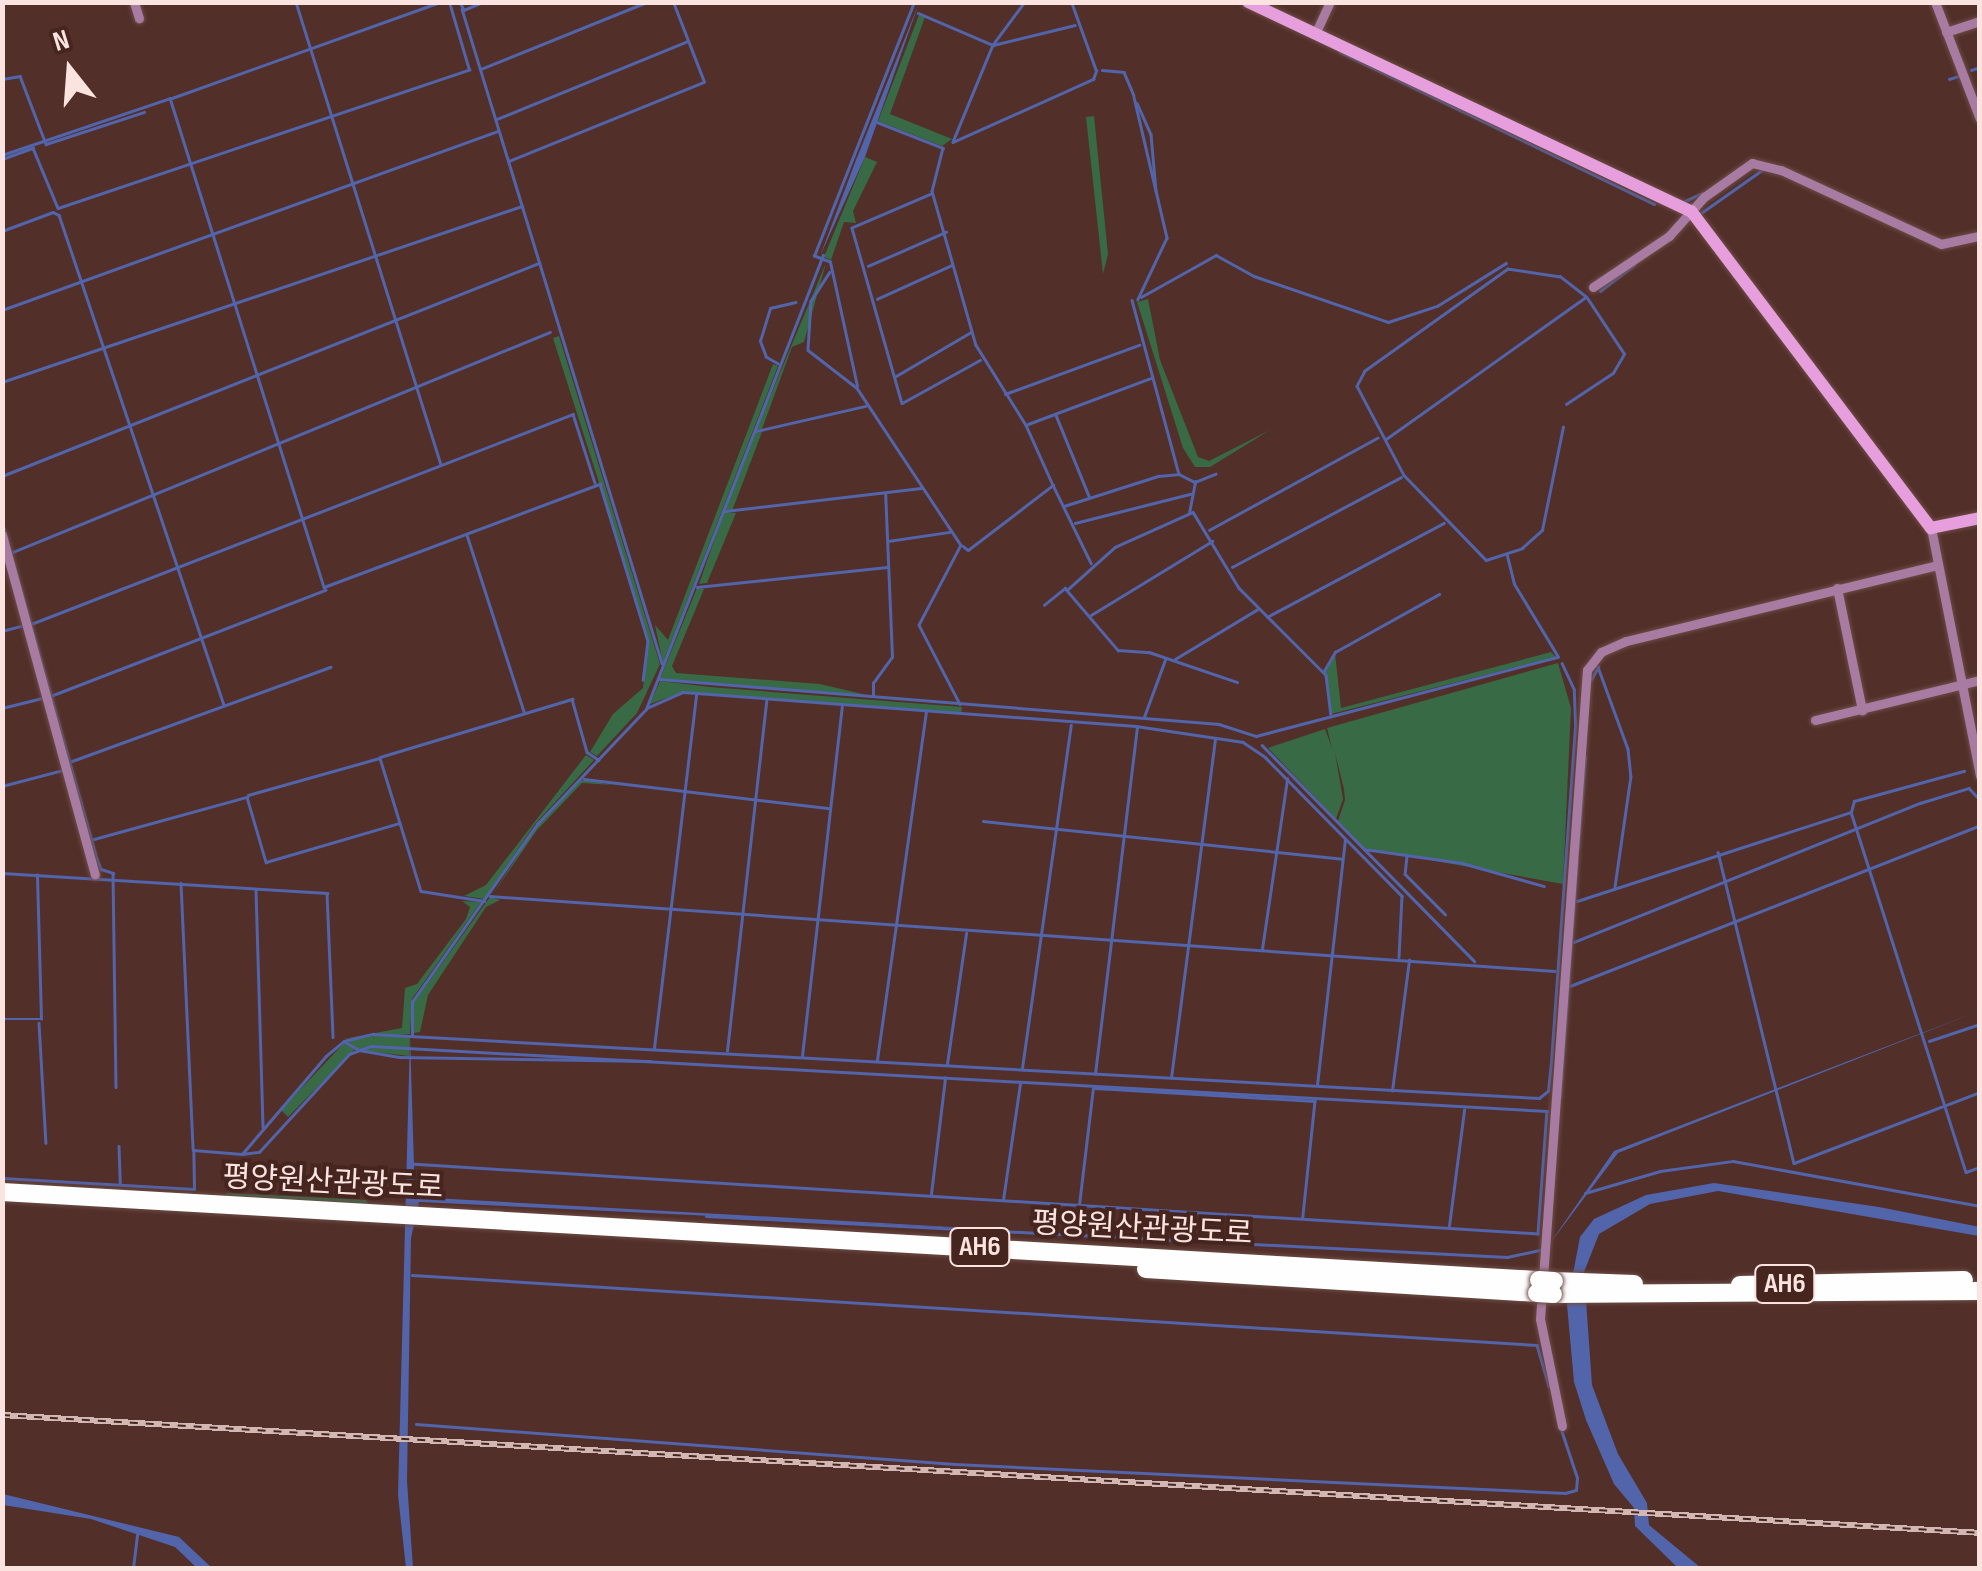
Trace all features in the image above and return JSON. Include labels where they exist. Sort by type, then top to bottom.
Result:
[{"type":"highway","name":"평양원산관광도로","points":[[2,1192],[1592,1289],[1980,1280]]},
{"type":"highway","points":[[2,1201],[398,1219]]},
{"type":"highway","points":[[1592,1289],[1980,1291]]},
{"type":"street","points":[[134,2],[139,18]]},
{"type":"street","points":[[1248,2],[1691,211],[1931,528],[1980,774]]},
{"type":"street","points":[[1315,34],[1330,2]]},
{"type":"street","points":[[1935,2],[1980,120]]},
{"type":"street","points":[[1946,32],[1980,21]]},
{"type":"street","points":[[1593,287],[1669,236],[1691,211],[1752,163],[1762,163],[1942,244],[1980,236]]},
{"type":"street","points":[[1931,528],[1980,518]]},
{"type":"street","points":[[2,535],[95,874]]},
{"type":"street","points":[[1562,1426],[1540,1318],[1587,670],[1601,652],[1626,640],[1938,564]]},
{"type":"street","points":[[1837,588],[1862,710]]},
{"type":"street","points":[[1815,720],[1980,680]]},
{"type":"green space","points":[[919,15],[925,17],[890,114],[952,139],[942,146],[878,121]]},
{"type":"green space","points":[[1094,116],[1108,254],[1103,274],[1086,117]]},
{"type":"green space","points":[[865,157],[877,162],[853,211],[856,223],[844,222],[831,260],[824,257]]},
{"type":"green space","points":[[826,263],[804,342],[792,347],[762,429],[756,430]]},
{"type":"green space","points":[[1148,299],[1160,360],[1198,457],[1209,461],[1270,430],[1210,467],[1195,467],[1183,448],[1137,302]]},
{"type":"green space","points":[[559,336],[660,664],[637,713],[597,756],[590,752],[613,714],[643,688],[649,640],[553,338]]},
{"type":"green space","points":[[773,364],[778,366],[663,663],[655,625],[668,640]]},
{"type":"green space","points":[[762,432],[732,511],[725,510],[755,433]]},
{"type":"green space","points":[[724,512],[736,513],[707,583],[699,584]]},
{"type":"green space","points":[[697,588],[704,589],[672,666],[676,673],[820,684],[871,696],[660,679]]},
{"type":"green space","points":[[1551,652],[1556,657],[1331,714],[1324,672],[1335,653],[1341,708]]},
{"type":"green space","points":[[1558,663],[1571,708],[1563,884],[1364,848],[1338,821],[1345,800],[1335,753],[1343,799],[1336,819],[1268,748],[1325,729],[1332,748],[1327,728]]},
{"type":"green space","points":[[660,681],[962,707],[961,714],[683,692],[650,704]]},
{"type":"green space","points":[[586,755],[594,760],[535,824],[484,899],[464,896],[486,885]]},
{"type":"green space","points":[[581,780],[613,785],[582,783],[537,830],[493,894],[537,825]]},
{"type":"green space","points":[[490,897],[500,900],[486,907],[428,995],[420,1032],[414,1033],[414,1002]]},
{"type":"green space","points":[[462,901],[481,902],[412,999],[410,1034],[343,1039],[402,1028],[405,988],[417,984],[466,919],[470,907]]},
{"type":"green space","points":[[373,1035],[410,1036],[409,1056],[359,1050],[347,1041]]},
{"type":"green space","points":[[345,1042],[355,1049],[288,1117],[281,1110]]},
{"type":"green space","points":[[227,1193],[366,1200],[370,1206],[224,1197]]},
{"type":"water","points":[[919,3],[865,157],[820,256],[856,160]]},
{"type":"water","points":[[1979,1011],[1618,1153],[1548,1246],[1614,1151]]},
{"type":"water","points":[[410,1036],[415,1197],[1024,1231],[419,1202],[411,1238],[407,1481],[413,1568],[406,1568],[398,1495]]},
{"type":"water","points":[[1714,1183],[1879,1207],[1980,1227],[1979,1236],[1718,1191],[1650,1204],[1599,1234],[1584,1272],[1592,1385],[1618,1454],[1647,1503],[1649,1525],[1701,1568],[1678,1568],[1635,1526],[1634,1508],[1614,1484],[1586,1420],[1574,1382],[1567,1305],[1580,1237],[1594,1219],[1646,1195]]},
{"type":"water","points":[[3,1494],[179,1537],[212,1568],[197,1568],[175,1547],[91,1519],[3,1505]]},
{"type":"waterway","points":[[296,2],[441,464]]},
{"type":"waterway","points":[[172,98],[440,2]]},
{"type":"waterway","points":[[2,159],[33,148],[58,208],[469,70],[449,2]]},
{"type":"waterway","points":[[460,2],[464,10],[483,2]]},
{"type":"waterway","points":[[481,69],[647,2]]},
{"type":"waterway","points":[[509,161],[704,82],[673,2]]},
{"type":"waterway","points":[[857,386],[830,262],[814,256],[914,2]]},
{"type":"waterway","points":[[1025,2],[993,45],[953,142],[1093,79],[1096,71],[1071,2]]},
{"type":"waterway","points":[[462,9],[662,663]]},
{"type":"waterway","points":[[918,13],[993,45],[1075,25]]},
{"type":"waterway","points":[[497,119],[688,41]]},
{"type":"waterway","points":[[1340,52],[1654,204]]},
{"type":"waterway","points":[[1971,70],[1980,67]]},
{"type":"waterway","points":[[1102,70],[1124,72],[1134,95]]},
{"type":"waterway","points":[[2,79],[20,76],[46,144],[144,112]]},
{"type":"waterway","points":[[1949,79],[1959,76]]},
{"type":"waterway","points":[[1134,97],[1167,238],[1138,299]]},
{"type":"waterway","points":[[2,155],[170,98],[324,587],[600,484],[648,641],[643,680]]},
{"type":"waterway","points":[[1137,103],[1151,134],[1156,191]]},
{"type":"waterway","points":[[877,122],[943,148],[932,191],[976,345],[1026,425],[1053,485]]},
{"type":"waterway","points":[[2,310],[498,131]]},
{"type":"waterway","points":[[1701,213],[1762,170]]},
{"type":"waterway","points":[[1683,202],[1702,193]]},
{"type":"waterway","points":[[931,194],[852,228],[902,403],[980,360]]},
{"type":"waterway","points":[[2,382],[522,206]]},
{"type":"waterway","points":[[2,231],[53,212],[59,215],[224,705]]},
{"type":"waterway","points":[[868,266],[946,232]]},
{"type":"waterway","points":[[412,1036],[412,1002],[537,824],[646,709],[823,255]]},
{"type":"waterway","points":[[1141,297],[1216,255],[1254,276],[1388,322],[1437,306],[1506,263]]},
{"type":"waterway","points":[[2,476],[539,263]]},
{"type":"waterway","points":[[877,299],[952,265]]},
{"type":"waterway","points":[[1600,291],[1634,265]]},
{"type":"waterway","points":[[1386,439],[1586,297],[1560,277],[1508,269],[1365,371],[1357,386],[1404,475],[1486,560],[1522,548],[1542,530],[1563,427]]},
{"type":"waterway","points":[[830,272],[811,301],[808,350],[857,388],[961,545],[919,625],[960,704]]},
{"type":"waterway","points":[[1566,404],[1613,373],[1624,354],[1587,298]]},
{"type":"waterway","points":[[1132,300],[1179,474]]},
{"type":"waterway","points":[[778,364],[766,357],[760,341],[770,308],[795,302]]},
{"type":"waterway","points":[[13,552],[550,332]]},
{"type":"waterway","points":[[896,376],[971,332]]},
{"type":"waterway","points":[[1005,394],[1139,345]]},
{"type":"waterway","points":[[1028,424],[1151,378]]},
{"type":"waterway","points":[[756,431],[865,406]]},
{"type":"waterway","points":[[31,624],[573,414],[595,483]]},
{"type":"waterway","points":[[1056,415],[1089,496]]},
{"type":"waterway","points":[[1209,530],[1377,438]]},
{"type":"waterway","points":[[1064,506],[1158,476],[1179,474],[1195,482]]},
{"type":"waterway","points":[[1189,513],[1195,482],[1215,474]]},
{"type":"waterway","points":[[1232,567],[1401,477]]},
{"type":"waterway","points":[[963,546],[968,550],[1053,485],[1091,563]]},
{"type":"waterway","points":[[725,511],[921,488]]},
{"type":"waterway","points":[[873,696],[873,683],[892,657],[885,493]]},
{"type":"waterway","points":[[1075,523],[1190,494]]},
{"type":"waterway","points":[[1067,590],[1115,547],[1193,512],[1239,588],[1326,675],[1331,714]]},
{"type":"waterway","points":[[2,521],[97,859],[101,869],[113,873],[116,1087]]},
{"type":"waterway","points":[[1267,617],[1444,523]]},
{"type":"waterway","points":[[888,541],[949,532]]},
{"type":"waterway","points":[[467,535],[524,711]]},
{"type":"waterway","points":[[1091,615],[1212,541]]},
{"type":"waterway","points":[[659,679],[1219,724],[1256,736],[1558,657],[1514,584],[1507,555]]},
{"type":"waterway","points":[[697,587],[887,567]]},
{"type":"waterway","points":[[1044,605],[1065,588],[1118,650],[1149,652],[1237,682]]},
{"type":"waterway","points":[[53,695],[325,590]]},
{"type":"waterway","points":[[1324,671],[1335,652],[1439,594]]},
{"type":"waterway","points":[[1175,659],[1258,609]]},
{"type":"waterway","points":[[2,631],[24,625]]},
{"type":"waterway","points":[[1144,717],[1165,660]]},
{"type":"waterway","points":[[2,1178],[194,1189],[193,1150],[242,1154],[326,1056],[344,1041],[373,1034],[1539,1098],[1548,1091],[1551,1062],[1575,724],[1574,690],[1562,664]]},
{"type":"waterway","points":[[72,761],[330,667]]},
{"type":"waterway","points":[[1591,680],[1598,667],[1628,749],[1631,776],[1615,887]]},
{"type":"waterway","points":[[647,708],[683,692],[1136,726],[1243,742],[1265,757],[1402,896],[1399,957]]},
{"type":"waterway","points":[[654,1048],[696,695]]},
{"type":"waterway","points":[[2,708],[42,698]]},
{"type":"waterway","points":[[380,757],[572,699],[587,752],[599,760]]},
{"type":"waterway","points":[[727,1051],[766,701]]},
{"type":"waterway","points":[[802,1056],[842,707]]},
{"type":"waterway","points":[[877,1060],[926,712]]},
{"type":"waterway","points":[[1022,1068],[1071,725]]},
{"type":"waterway","points":[[1095,1074],[1137,729]]},
{"type":"waterway","points":[[1171,1078],[1215,739]]},
{"type":"waterway","points":[[1262,745],[1474,961]]},
{"type":"waterway","points":[[1578,849],[1585,757]]},
{"type":"waterway","points":[[248,795],[380,758],[421,891],[484,901]]},
{"type":"waterway","points":[[2,786],[63,770]]},
{"type":"waterway","points":[[1577,901],[1851,812],[1854,801],[1964,771]]},
{"type":"waterway","points":[[584,779],[829,808]]},
{"type":"waterway","points":[[1262,949],[1287,779]]},
{"type":"waterway","points":[[1574,942],[1920,803],[1969,788],[1980,800]]},
{"type":"waterway","points":[[94,839],[247,797],[266,862],[399,823]]},
{"type":"waterway","points":[[1851,812],[1966,1172],[1980,1167]]},
{"type":"waterway","points":[[983,821],[1342,859]]},
{"type":"waterway","points":[[1570,986],[1980,825]]},
{"type":"waterway","points":[[1317,1085],[1345,840]]},
{"type":"waterway","points":[[1364,849],[1462,863],[1544,886]]},
{"type":"waterway","points":[[1718,852],[1794,1163],[1980,1092]]},
{"type":"waterway","points":[[1407,856],[1405,874],[1445,914]]},
{"type":"waterway","points":[[1560,1098],[1577,862]]},
{"type":"waterway","points":[[2,873],[327,893],[333,1037]]},
{"type":"waterway","points":[[2,1019],[41,1019],[37,875]]},
{"type":"waterway","points":[[181,883],[193,1149]]},
{"type":"waterway","points":[[256,890],[263,1127]]},
{"type":"waterway","points":[[490,896],[1554,971]]},
{"type":"waterway","points":[[947,1064],[966,933]]},
{"type":"waterway","points":[[1392,1091],[1409,960]]},
{"type":"waterway","points":[[39,1023],[46,1143]]},
{"type":"waterway","points":[[1929,1041],[1980,1024]]},
{"type":"waterway","points":[[344,1041],[359,1050],[400,1057],[650,1061]]},
{"type":"waterway","points":[[242,1154],[259,1152],[349,1054],[371,1046],[1547,1111],[1538,1234],[411,1164]]},
{"type":"waterway","points":[[931,1194],[945,1078]]},
{"type":"waterway","points":[[1003,1200],[1020,1084]]},
{"type":"waterway","points":[[1079,1205],[1093,1088],[1315,1101],[1303,1216]]},
{"type":"waterway","points":[[1449,1226],[1464,1110]]},
{"type":"waterway","points":[[119,1146],[120,1183]]},
{"type":"waterway","points":[[1585,1193],[1660,1171],[1733,1161],[1980,1206]]},
{"type":"waterway","points":[[706,1216],[1507,1257],[1540,1250]]},
{"type":"waterway","points":[[412,1275],[1537,1345],[1549,1386]]},
{"type":"waterway","points":[[416,1424],[955,1464],[1565,1493],[1576,1490],[1577,1478],[1560,1427]]},
{"type":"waterway","points":[[133,1568],[137,1533]]},
{"type":"railway","points":[[2,1415],[1980,1533]]}]
